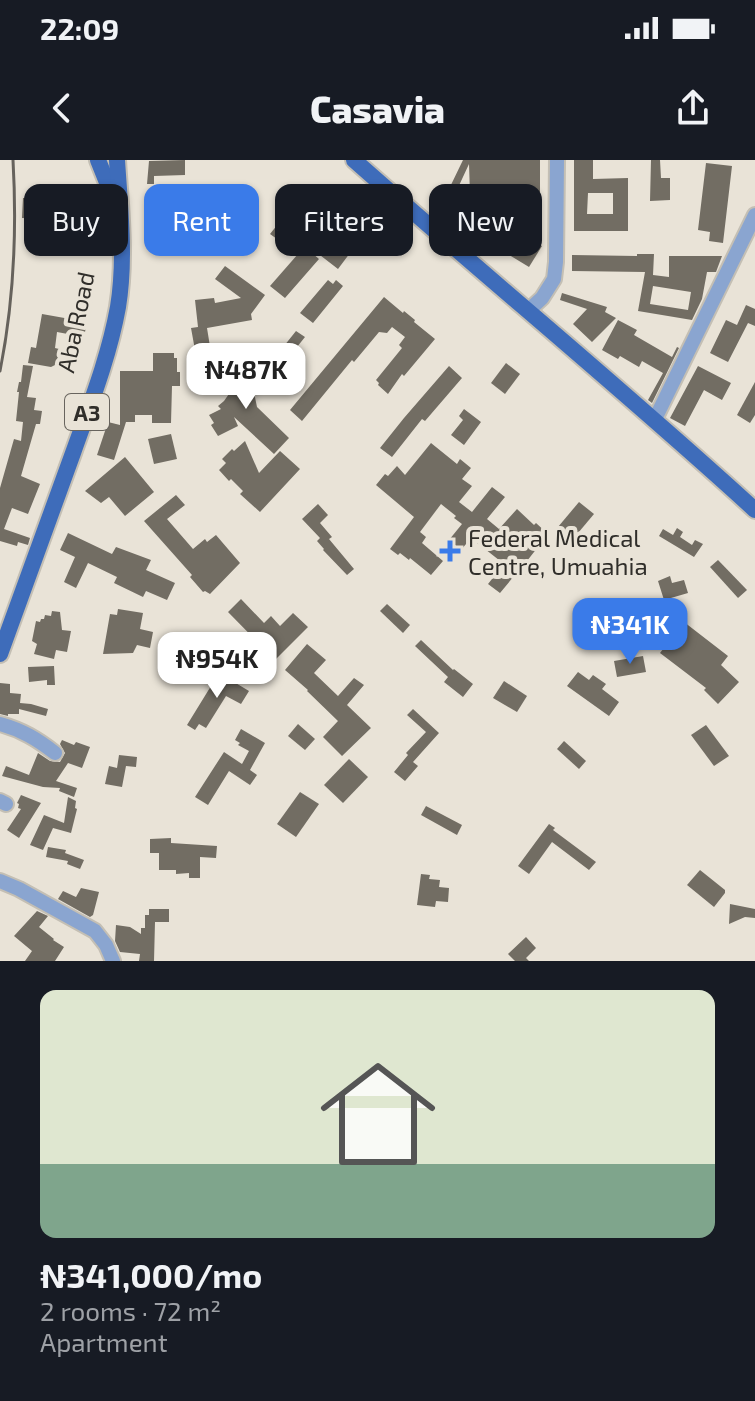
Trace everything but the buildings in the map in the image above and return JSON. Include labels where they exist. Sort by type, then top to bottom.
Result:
[{"type":"main road","points":[[98,160],[108,184]]},
{"type":"main road","name":"Aba Road","points":[[107,160],[108,184]]},
{"type":"main road","name":"Aba Road","points":[[0,624],[104,365],[118,306],[122,273],[117,160]]},
{"type":"main road","points":[[355,160],[655,419],[755,510]]},
{"type":"main road","name":"Aba Road","points":[[0,654],[94,362],[108,305],[111,256]]},
{"type":"street","points":[[528,311],[542,298],[554,279],[557,160]]},
{"type":"street","points":[[655,419],[755,215]]},
{"type":"street","points":[[0,724],[32,735],[55,753]]},
{"type":"street","points":[[0,881],[95,931],[113,961]]},
{"type":"railway","points":[[0,371],[13,266],[13,160]]},
{"type":"place","name":"Federal Medical Centre, Umuahia","points":[[450,551]]}]
